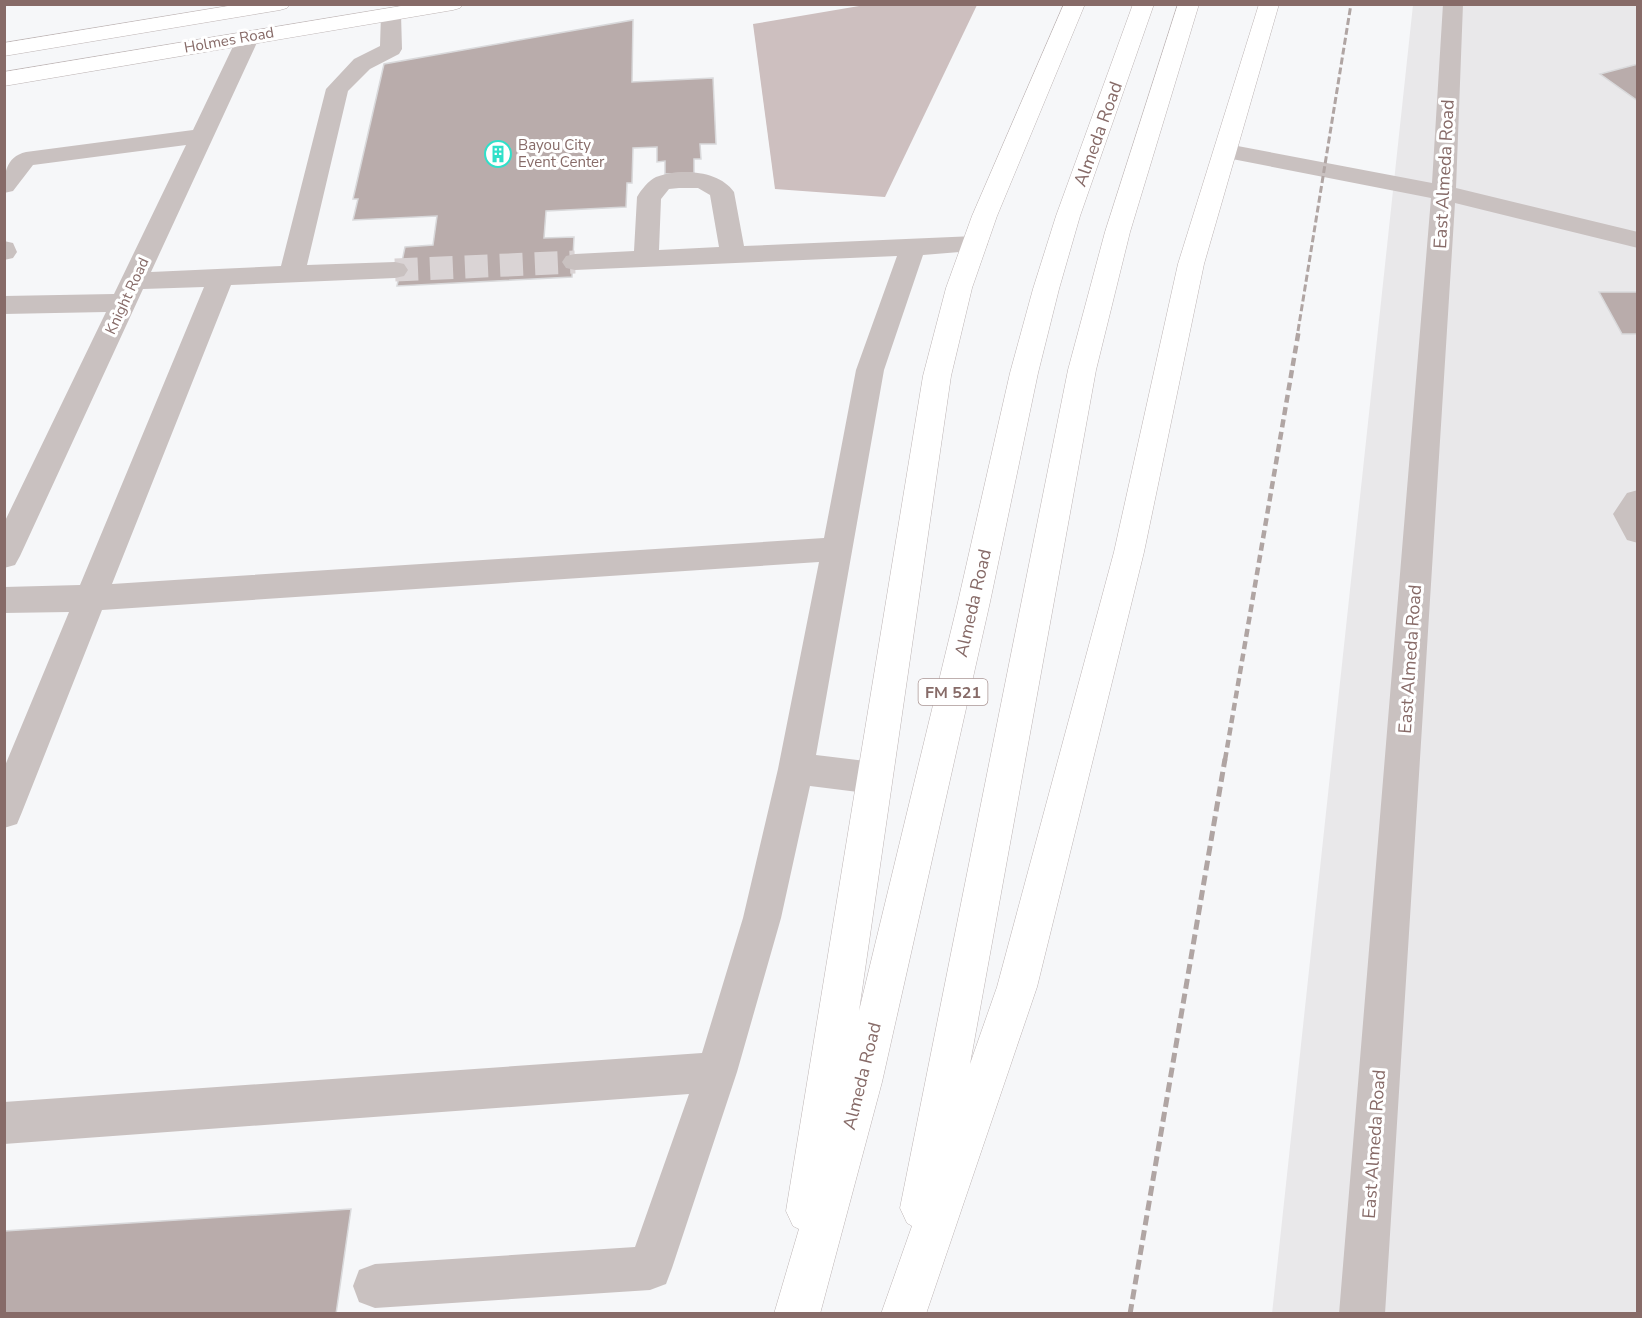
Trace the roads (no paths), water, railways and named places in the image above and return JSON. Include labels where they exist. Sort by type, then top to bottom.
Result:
[{"type":"main road","points":[[249,36],[299,14],[348,4]]},
{"type":"main road","name":"Holmes Road","points":[[4,79],[249,36],[453,4]]},
{"type":"main road","points":[[792,1314],[938,376],[959,289],[975,244],[1003,169],[1075,4]]},
{"type":"main road","name":"Almeda Road","points":[[798,1314],[862,1082],[1027,363],[1068,216],[1144,4]]},
{"type":"main road","points":[[903,1314],[1082,370],[1114,244],[1189,4]]},
{"type":"main road","points":[[61,69],[110,50],[230,25],[270,5]]},
{"type":"main road","name":"Holmes Road","points":[[4,50],[270,5]]},
{"type":"main road","points":[[903,1314],[1017,987],[1129,552],[1191,264],[1227,151],[1266,7]]},
{"type":"street","name":"East Almeda Road","points":[[1362,1314],[1444,193],[1453,4]]},
{"type":"street","points":[[292,274],[337,89],[362,64],[391,49],[391,14]]},
{"type":"street","name":"Knight Road","points":[[4,556],[249,36]]},
{"type":"street","points":[[4,186],[26,159],[202,136]]},
{"type":"street","points":[[1227,151],[1444,193],[1638,240]]},
{"type":"street","points":[[646,259],[649,196],[662,183],[688,180],[708,181],[722,192],[733,255]]},
{"type":"street","points":[[575,262],[975,244]]},
{"type":"street","points":[[375,1286],[650,1268],[717,1072],[762,918],[796,769],[870,370],[913,247]]},
{"type":"street","points":[[4,305],[129,292],[221,277],[394,270]]},
{"type":"street","points":[[4,812],[221,277]]},
{"type":"street","points":[[1638,501],[1628,514],[1638,531]]},
{"type":"street","points":[[4,600],[91,598],[836,549]]},
{"type":"street","points":[[796,769],[874,778]]},
{"type":"street","points":[[4,1123],[717,1072]]},
{"type":"tunnel","points":[[395,270],[575,262]]},
{"type":"railway","points":[[4,5],[9,4]]},
{"type":"railway","points":[[1298,331],[1351,4]]},
{"type":"railway","points":[[1225,760],[1299,329]]},
{"type":"railway","points":[[1130,1314],[1225,759]]},
{"type":"place","name":"Bayou City Event Center","points":[[498,154]]}]
